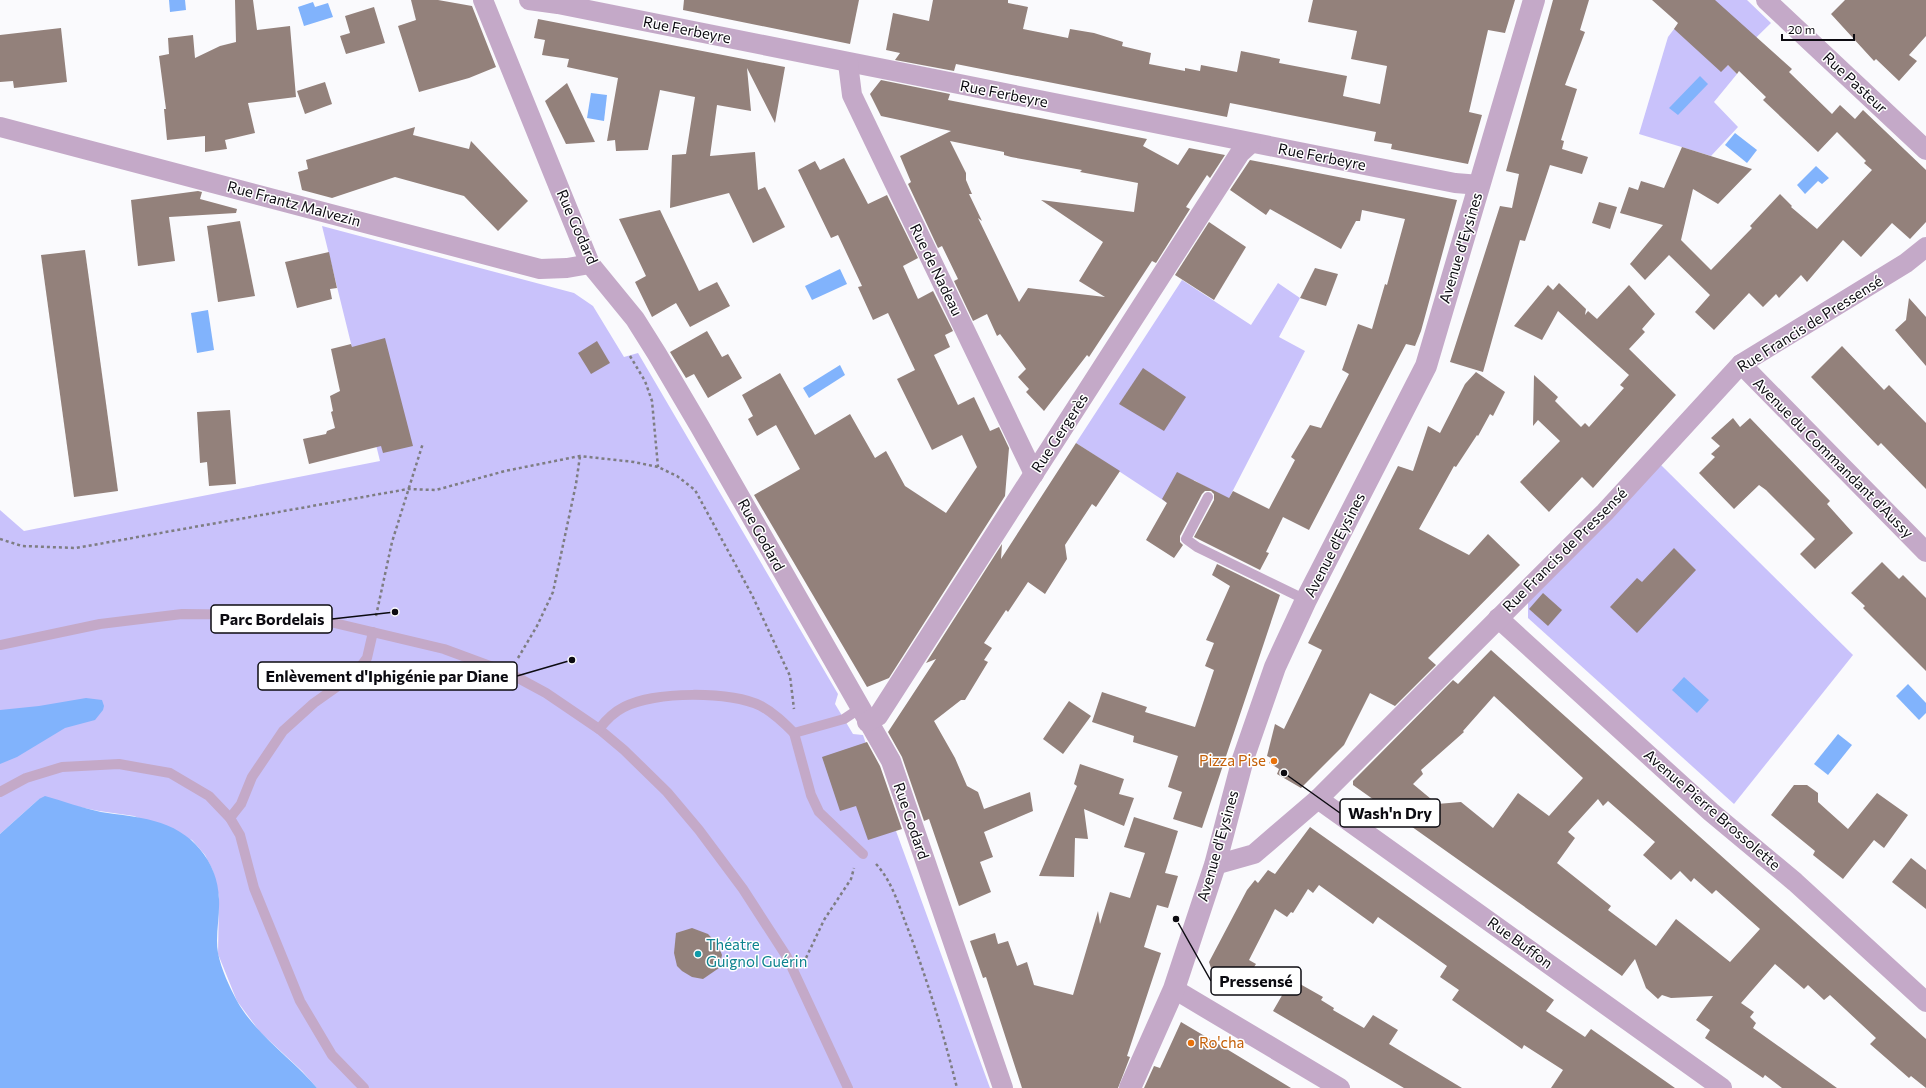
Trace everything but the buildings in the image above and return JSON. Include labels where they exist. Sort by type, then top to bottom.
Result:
[{"type":"street","name":"Rue Ferbeyre","points":[[529,0],[558,4],[1455,183],[1480,185]]},
{"type":"street","name":"Avenue d'Eysines","points":[[1130,1088],[1174,989],[1215,865],[1245,752],[1275,668],[1306,600],[1426,366],[1534,0]]},
{"type":"street","name":"Rue Pasteur","points":[[1766,0],[1926,150]]},
{"type":"street","name":"Rue Godard","points":[[487,1],[590,264],[635,319],[700,426],[863,715],[891,761],[1003,1088]]},
{"type":"street","name":"Rue de Nadeau","points":[[848,63],[852,95],[1034,474]]},
{"type":"street","name":"Rue Frantz Malvezin","points":[[0,127],[540,269],[567,268],[590,264]]},
{"type":"street","name":"Rue Gergerès","points":[[863,715],[878,716],[1240,153],[1251,143]]},
{"type":"street","name":"Rue Francis de Pressensé","points":[[1215,865],[1254,854],[1318,799],[1605,512],[1741,364],[1906,263],[1926,247]]},
{"type":"street","name":"Avenue du Commandant d'Aussy","points":[[1741,364],[1926,552]]},
{"type":"street","name":"Avenue Pierre Brossolette","points":[[1498,618],[1705,806],[1795,882],[1926,1002]]},
{"type":"street","name":"Rue Buffon","points":[[1318,799],[1722,1088]]},
{"type":"street","points":[[1174,989],[1340,1088]]},
{"type":"lane","points":[[1208,497],[1186,539],[1196,547],[1306,600]]},
{"type":"lane","points":[[0,645],[100,624],[182,614],[278,614],[326,621],[444,649],[509,673],[546,693],[599,729],[624,750],[667,792],[699,830],[743,889],[787,957],[848,1088]]},
{"type":"lane","points":[[230,818],[241,804],[252,777],[283,731],[314,703],[355,674],[367,658],[373,632]]},
{"type":"lane","points":[[599,729],[610,716],[624,706],[642,700],[676,694],[734,699],[761,706],[779,718],[794,733],[811,794],[819,812],[863,854]]},
{"type":"lane","points":[[794,733],[863,715]]},
{"type":"lane","points":[[0,792],[26,778],[62,767],[119,764],[170,773],[209,796],[230,818],[240,835],[254,888],[300,1001],[332,1055],[364,1088]]},
{"type":"path","points":[[635,319],[628,346],[630,356],[645,381],[652,401],[658,467]]},
{"type":"path","points":[[373,632],[392,542],[423,443]]},
{"type":"path","points":[[509,673],[537,626],[553,592],[576,484],[580,456]]},
{"type":"path","points":[[0,538],[22,546],[76,548],[408,489],[436,490],[505,471],[580,456],[634,462],[658,467],[676,476],[696,490],[752,594],[790,676],[794,699],[794,733]]},
{"type":"path","points":[[798,979],[824,920],[851,879],[855,865],[863,854],[877,865],[892,889],[920,960],[942,1031],[956,1088]]},
{"type":"shaded area","points":[[1696,0],[1747,0],[1771,23],[1728,65],[1737,74],[1714,102],[1738,127],[1711,156],[1639,134],[1668,37]]},
{"type":"shaded area","points":[[322,226],[574,293],[593,306],[624,357],[638,353],[838,694],[835,704],[853,734],[863,735],[896,831],[990,1088],[317,1088],[302,1071],[260,1032],[237,1001],[218,954],[219,897],[213,871],[205,855],[192,840],[134,816],[99,811],[39,799],[0,834],[0,510],[24,531],[380,461]]},
{"type":"shaded area","points":[[1182,280],[1251,325],[1278,283],[1300,298],[1279,337],[1305,351],[1228,500],[1194,480],[1178,510],[1076,443]]},
{"type":"shaded area","points":[[1661,465],[1853,655],[1734,804],[1528,618],[1528,598]]},
{"type":"water","points":[[169,0],[185,0],[186,10],[170,12]]},
{"type":"water","points":[[313,2],[315,7],[328,3],[333,17],[304,26],[298,7]]},
{"type":"water","points":[[1700,76],[1708,84],[1678,115],[1669,108]]},
{"type":"water","points":[[591,93],[607,95],[604,121],[587,118]]},
{"type":"water","points":[[1735,133],[1757,150],[1747,163],[1725,145]]},
{"type":"water","points":[[1816,166],[1829,178],[1822,184],[1818,181],[1805,194],[1797,185]]},
{"type":"water","points":[[840,269],[847,284],[812,300],[805,286]]},
{"type":"water","points":[[208,310],[214,350],[197,353],[191,313]]},
{"type":"water","points":[[840,365],[845,375],[809,398],[803,388]]},
{"type":"water","points":[[1684,677],[1709,700],[1697,713],[1672,690]]},
{"type":"water","points":[[1908,684],[1926,703],[1926,713],[1919,720],[1896,696]]},
{"type":"water","points":[[86,698],[102,700],[104,706],[103,710],[95,720],[65,728],[17,757],[0,764],[0,710],[39,706]]},
{"type":"water","points":[[1838,734],[1852,745],[1828,775],[1814,764]]},
{"type":"water","points":[[45,796],[101,812],[141,818],[167,825],[191,840],[200,849],[214,872],[219,899],[217,940],[219,959],[223,972],[237,1001],[254,1025],[317,1088],[0,1088],[0,834],[39,799]]},
{"type":"place","name":"Parc Bordelais","points":[[395,612]]},
{"type":"place","name":"Enlèvement d'Iphigénie par Diane","points":[[572,660]]},
{"type":"place","name":"Pizza Pise","points":[[1274,761]]},
{"type":"place","name":"Wash'n Dry","points":[[1284,773]]},
{"type":"place","name":"Pressensé","points":[[1176,919]]},
{"type":"place","name":"Théatre Guignol Guérin","points":[[698,954]]},
{"type":"place","name":"Ro'cha","points":[[1191,1043]]}]
